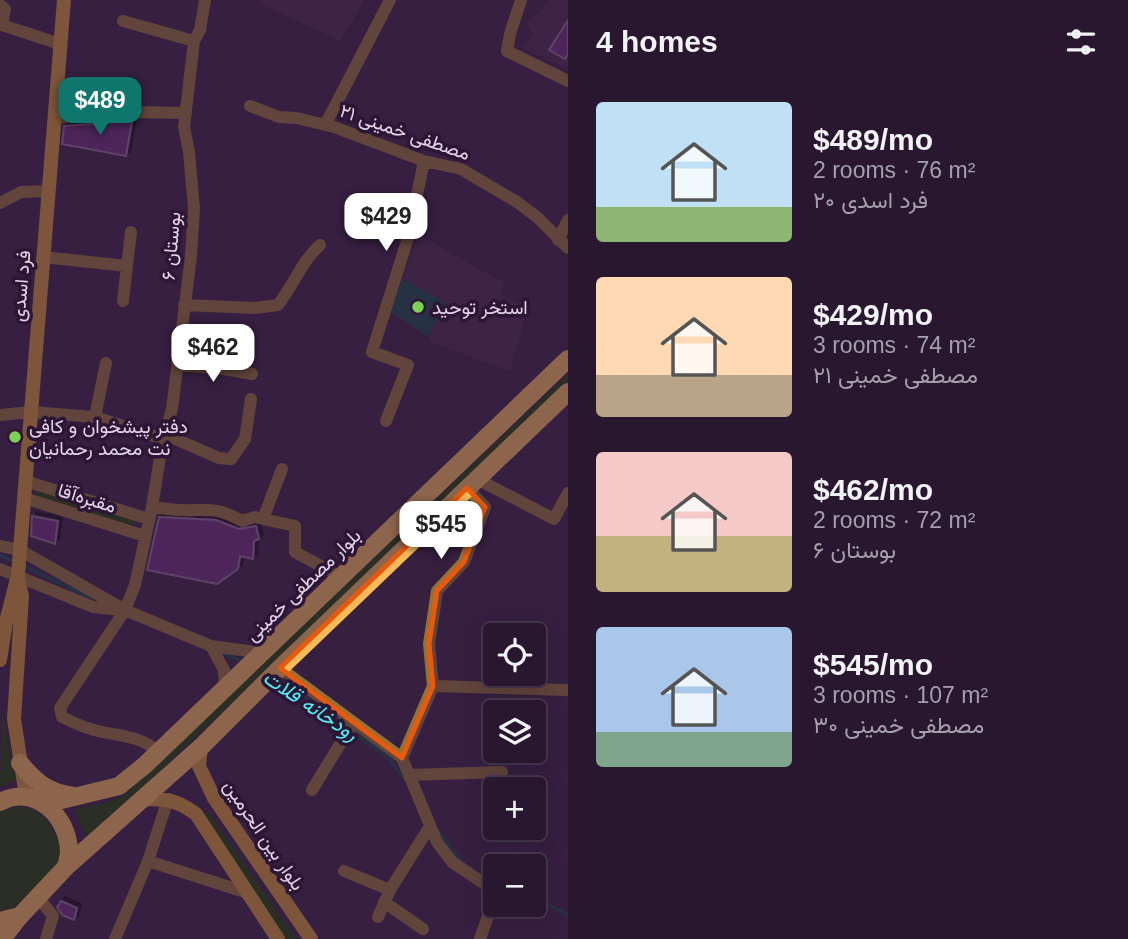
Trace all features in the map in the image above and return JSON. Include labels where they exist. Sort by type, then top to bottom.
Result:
[{"type":"main road","name":"فرد اسدی","points":[[0,660],[18,575],[29,482],[31,412],[64,0]]},
{"type":"main road","name":"بلوار مصطفی خمینی","points":[[45,804],[119,786],[159,752],[568,359]]},
{"type":"main road","points":[[2,939],[37,896],[66,867],[201,747],[279,668],[568,392]]},
{"type":"main road","name":"فرد اسدی","points":[[18,575],[22,596],[14,719],[26,796]]},
{"type":"main road","name":"بلوار بین الحرمین","points":[[201,747],[199,766],[214,798],[311,939]]},
{"type":"main road","points":[[20,763],[34,780],[46,788],[59,794],[80,796]]},
{"type":"main road","points":[[0,802],[19,795],[45,804],[61,822],[66,833],[69,851],[66,867]]},
{"type":"main road","points":[[196,814],[214,798]]},
{"type":"main road","points":[[142,799],[168,799],[181,803],[196,814],[278,939]]},
{"type":"main road","points":[[0,921],[20,916]]},
{"type":"street","name":"بوستان ۶","points":[[148,509],[163,436],[172,409],[191,256],[194,208],[184,127],[194,41],[200,30],[205,0]]},
{"type":"street","points":[[326,125],[390,0]]},
{"type":"street","points":[[521,0],[510,34],[508,51],[568,81]]},
{"type":"street","points":[[0,5],[5,9],[2,25],[60,44]]},
{"type":"street","points":[[123,20],[194,41]]},
{"type":"street","name":"مصطفی خمینی ۲۱","points":[[250,106],[279,117],[326,125],[424,161],[461,169],[517,202],[537,217],[563,244]]},
{"type":"street","points":[[54,119],[74,115],[137,112],[186,113]]},
{"type":"street","points":[[386,421],[408,365],[372,352],[408,238],[424,161]]},
{"type":"street","points":[[0,203],[21,192],[48,191]]},
{"type":"street","points":[[563,244],[568,220]]},
{"type":"street","points":[[123,301],[131,232]]},
{"type":"street","points":[[184,305],[255,308],[278,305],[293,286],[310,254],[320,246]]},
{"type":"street","points":[[43,257],[127,266]]},
{"type":"street","points":[[95,417],[106,363]]},
{"type":"street","points":[[177,365],[252,374]]},
{"type":"street","points":[[0,415],[31,412],[95,417],[163,436],[219,458],[231,459],[246,439],[251,399]]},
{"type":"street","points":[[263,519],[282,469]]},
{"type":"street","name":"مقبره‌آقا","points":[[29,482],[148,509],[139,534],[135,585],[125,610],[60,708],[62,717],[95,730],[146,741],[159,752]]},
{"type":"street","points":[[472,484],[554,519],[568,493]]},
{"type":"street","points":[[402,758],[433,686],[429,643],[437,591],[464,562],[485,507],[472,484]]},
{"type":"street","name":"مقبره‌آقا","points":[[26,499],[139,534]]},
{"type":"street","points":[[148,509],[207,508],[242,521],[255,517],[295,526],[295,552],[341,577]]},
{"type":"street","points":[[0,547],[20,551],[125,610],[211,646],[262,653]]},
{"type":"street","points":[[0,569],[93,607],[125,610]]},
{"type":"street","points":[[211,646],[224,670],[225,688]]},
{"type":"street","points":[[279,668],[402,758],[437,842],[452,862],[483,884]]},
{"type":"street","points":[[433,686],[568,690]]},
{"type":"street","points":[[312,790],[353,723]]},
{"type":"street","points":[[409,775],[502,772]]},
{"type":"street","points":[[116,939],[148,861],[168,799]]},
{"type":"street","points":[[377,917],[430,826]]},
{"type":"street","points":[[148,861],[245,892]]},
{"type":"street","points":[[344,871],[387,896],[423,929]]},
{"type":"street","points":[[37,896],[52,916],[46,939]]},
{"type":"street","points":[[480,939],[485,917]]},
{"type":"highlighted area","points":[[467,488],[485,507],[464,562],[437,591],[429,644],[433,686],[402,758],[280,668]]},
{"type":"shaded area","points":[[259,0],[365,0],[340,41],[258,3]]},
{"type":"shaded area","points":[[549,0],[568,0],[568,69],[521,47],[534,35],[526,23],[543,9]]},
{"type":"shaded area","points":[[418,234],[504,283],[501,296],[528,307],[510,371],[430,342],[429,336],[391,312]]},
{"type":"shaded area","name":"استخر توحید","points":[[402,279],[445,302],[429,337],[391,312]]},
{"type":"green space","points":[[568,374],[568,385],[91,836],[85,833],[75,812],[77,809],[108,802],[124,795]]},
{"type":"green space","points":[[37,489],[135,519],[132,526],[34,496]]},
{"type":"green space","points":[[2,713],[16,780],[0,787]]},
{"type":"green space","points":[[19,806],[29,808],[44,817],[58,840],[60,855],[52,872],[35,890],[0,915],[0,812]]},
{"type":"green space","points":[[208,811],[297,939],[284,939],[202,815]]},
{"type":"building","points":[[568,20],[568,54],[565,59],[549,50]]},
{"type":"building","points":[[132,121],[126,156],[62,144],[64,126]]},
{"type":"building","points":[[32,516],[58,521],[55,544],[31,536]]},
{"type":"building","points":[[159,517],[216,520],[239,529],[256,526],[259,539],[254,541],[253,559],[240,556],[238,569],[217,584],[147,570]]},
{"type":"building","points":[[61,901],[77,908],[74,920],[62,915],[57,907]]},
{"type":"waterway","name":"رودخانه قلات","points":[[0,555],[14,562]]},
{"type":"waterway","name":"رودخانه قلات","points":[[24,566],[93,599]]},
{"type":"waterway","name":"رودخانه قلات","points":[[219,652],[245,662]]},
{"type":"waterway","name":"رودخانه قلات","points":[[276,679],[291,687],[388,758],[405,779]]},
{"type":"waterway","name":"رودخانه قلات","points":[[437,829],[462,863]]},
{"type":"waterway","name":"رودخانه قلات","points":[[546,903],[568,915]]},
{"type":"place","name":"استخر توحید","points":[[418,307]]},
{"type":"place","name":"دفتر پیشخوان و کافی نت محمد رحمانیان","points":[[15,437]]}]
